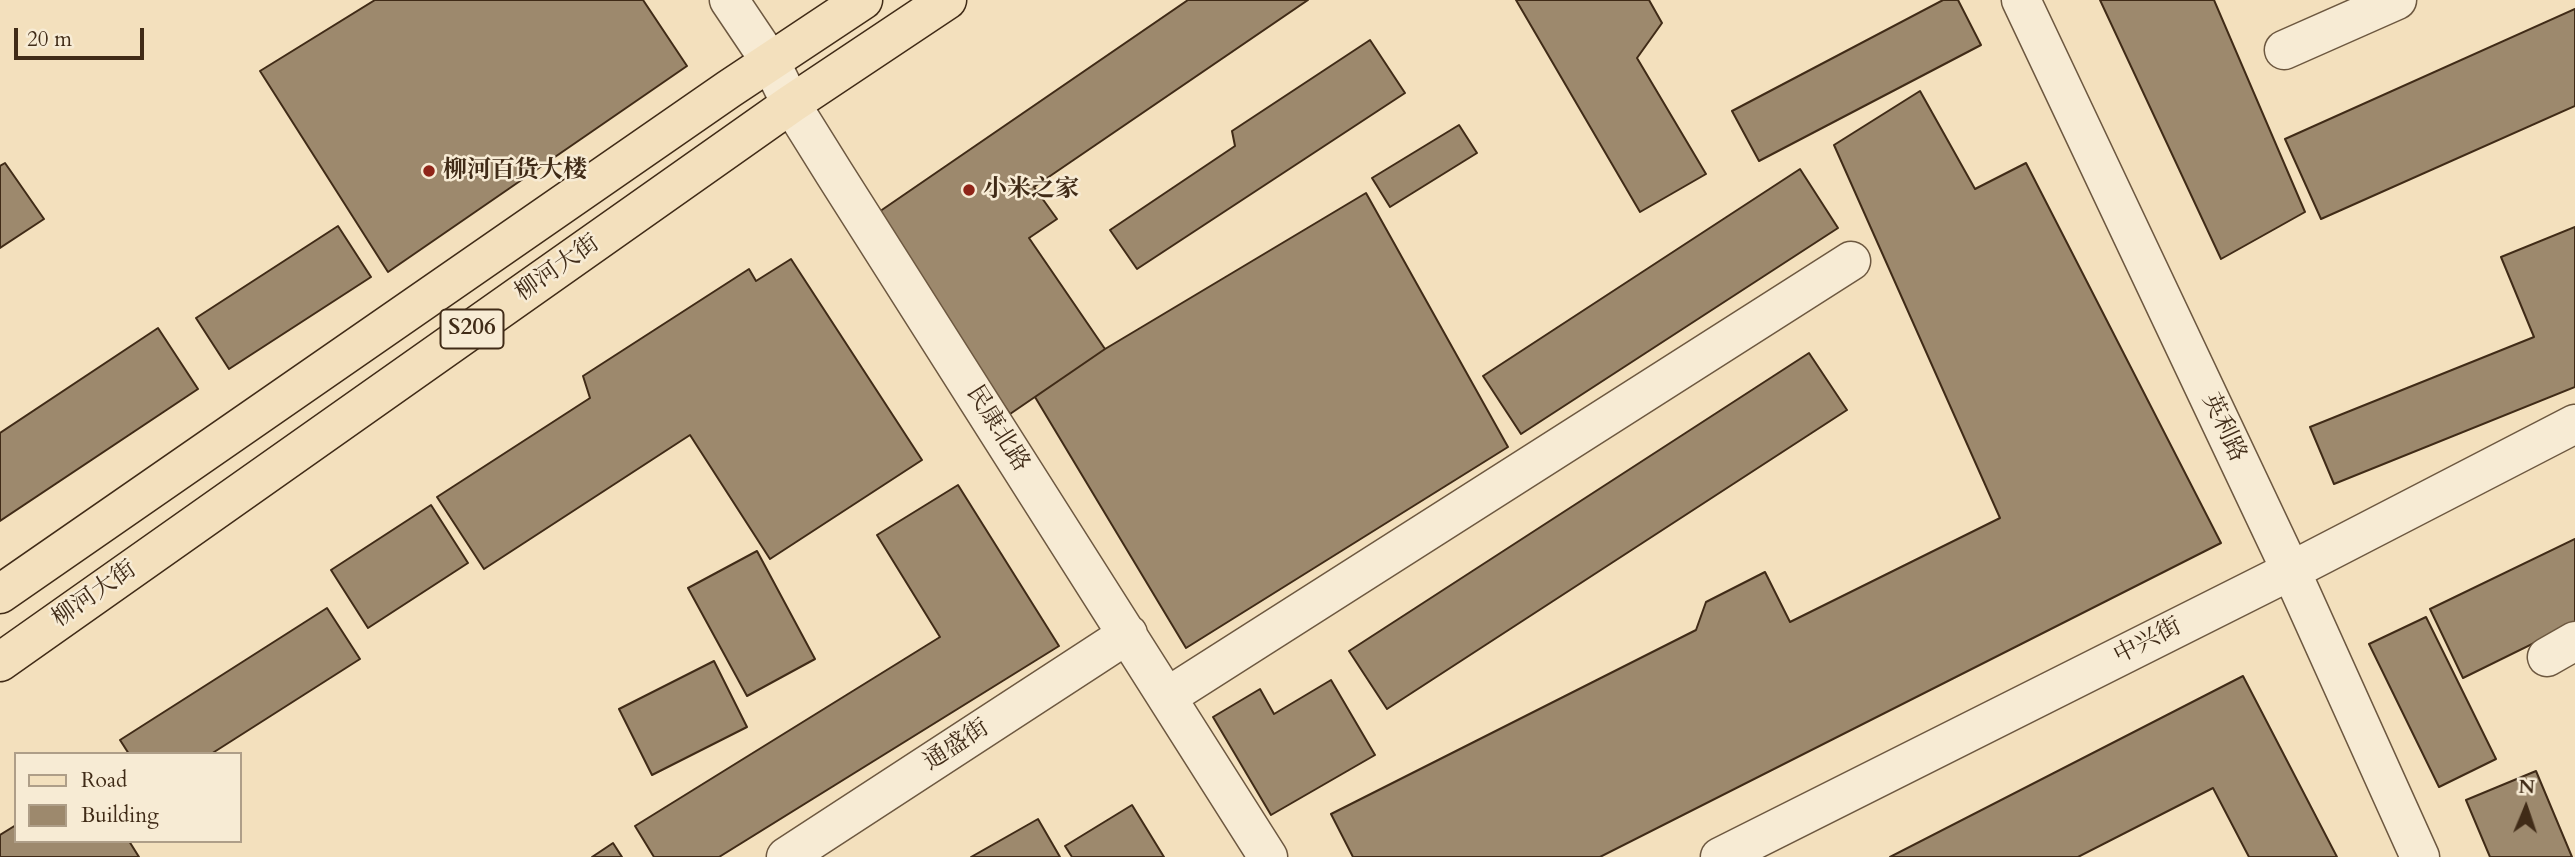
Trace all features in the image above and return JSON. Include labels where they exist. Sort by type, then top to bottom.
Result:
[{"type":"main road","name":"柳河大街","points":[[0,594],[770,61],[863,0]]},
{"type":"main road","name":"柳河大街","points":[[0,662],[792,104],[947,0]]},
{"type":"street","name":"民康北路","points":[[729,0],[770,61],[792,104],[1268,857]]},
{"type":"street","name":"英利路","points":[[2021,0],[2291,571],[2420,857]]},
{"type":"street","points":[[2284,50],[2397,0]]},
{"type":"street","points":[[1167,697],[1851,261]]},
{"type":"street","name":"中兴街","points":[[1720,857],[2291,571],[2575,424]]},
{"type":"street","name":"通盛街","points":[[786,857],[1128,634]]},
{"type":"building","name":"柳河百货大楼","points":[[375,0],[643,0],[687,66],[388,272],[260,71]]},
{"type":"building","points":[[1188,0],[1308,0],[1034,187],[1057,219],[1029,238],[1105,349],[1010,414],[873,216]]},
{"type":"building","points":[[1516,0],[1649,0],[1662,23],[1637,58],[1706,174],[1640,212]]},
{"type":"building","points":[[1943,0],[1958,0],[1981,45],[1759,161],[1732,111]]},
{"type":"building","points":[[2100,0],[2214,0],[2305,212],[2221,259]]},
{"type":"building","points":[[2575,9],[2575,106],[2321,219],[2285,139]]},
{"type":"building","points":[[1370,40],[1405,93],[1137,269],[1110,230],[1235,146],[1232,131]]},
{"type":"building","points":[[1920,91],[1975,189],[2026,163],[2221,543],[1600,857],[1353,857],[1331,814],[1696,630],[1706,602],[1765,572],[1790,622],[2000,518],[1834,145]]},
{"type":"building","points":[[1459,125],[1477,153],[1390,207],[1372,178]]},
{"type":"building","points":[[5,163],[44,219],[0,248],[0,166]]},
{"type":"building","points":[[1800,169],[1838,228],[1521,434],[1483,376]]},
{"type":"building","points":[[1366,193],[1508,447],[1186,648],[1035,397],[1105,349]]},
{"type":"building","points":[[338,226],[371,277],[229,369],[196,318]]},
{"type":"building","points":[[2575,227],[2575,387],[2334,484],[2310,427],[2534,337],[2501,257]]},
{"type":"building","points":[[791,259],[922,460],[770,559],[690,435],[484,569],[437,497],[590,398],[583,376],[749,269],[756,281]]},
{"type":"building","points":[[158,328],[198,389],[0,521],[0,433]]},
{"type":"building","points":[[1809,353],[1847,410],[1387,709],[1349,651]]},
{"type":"building","points":[[958,485],[1059,646],[719,857],[654,857],[635,826],[940,637],[877,535]]},
{"type":"building","points":[[431,505],[468,563],[368,628],[331,570]]},
{"type":"building","points":[[2575,539],[2575,623],[2463,678],[2430,609]]},
{"type":"building","points":[[757,551],[815,659],[747,696],[688,588]]},
{"type":"building","points":[[327,608],[360,659],[214,752],[128,752],[120,740]]},
{"type":"building","points":[[2426,617],[2496,759],[2439,787],[2369,644]]},
{"type":"building","points":[[714,661],[747,727],[652,775],[619,709]]},
{"type":"building","points":[[2243,676],[2337,857],[2249,857],[2213,788],[2078,857],[1890,857]]},
{"type":"building","points":[[1331,680],[1375,755],[1271,815],[1213,717],[1260,689],[1274,714]]},
{"type":"building","points":[[2536,771],[2572,857],[2490,857],[2466,800]]},
{"type":"building","points":[[1132,805],[1164,857],[1072,857],[1065,846]]},
{"type":"building","points":[[1038,819],[1060,857],[971,857]]},
{"type":"building","points":[[14,826],[14,843],[130,843],[139,857],[0,857],[0,835]]},
{"type":"building","points":[[613,843],[622,857],[592,857]]},
{"type":"place","name":"柳河百货大楼","points":[[429,171]]},
{"type":"place","name":"小米之家","points":[[969,190]]}]
